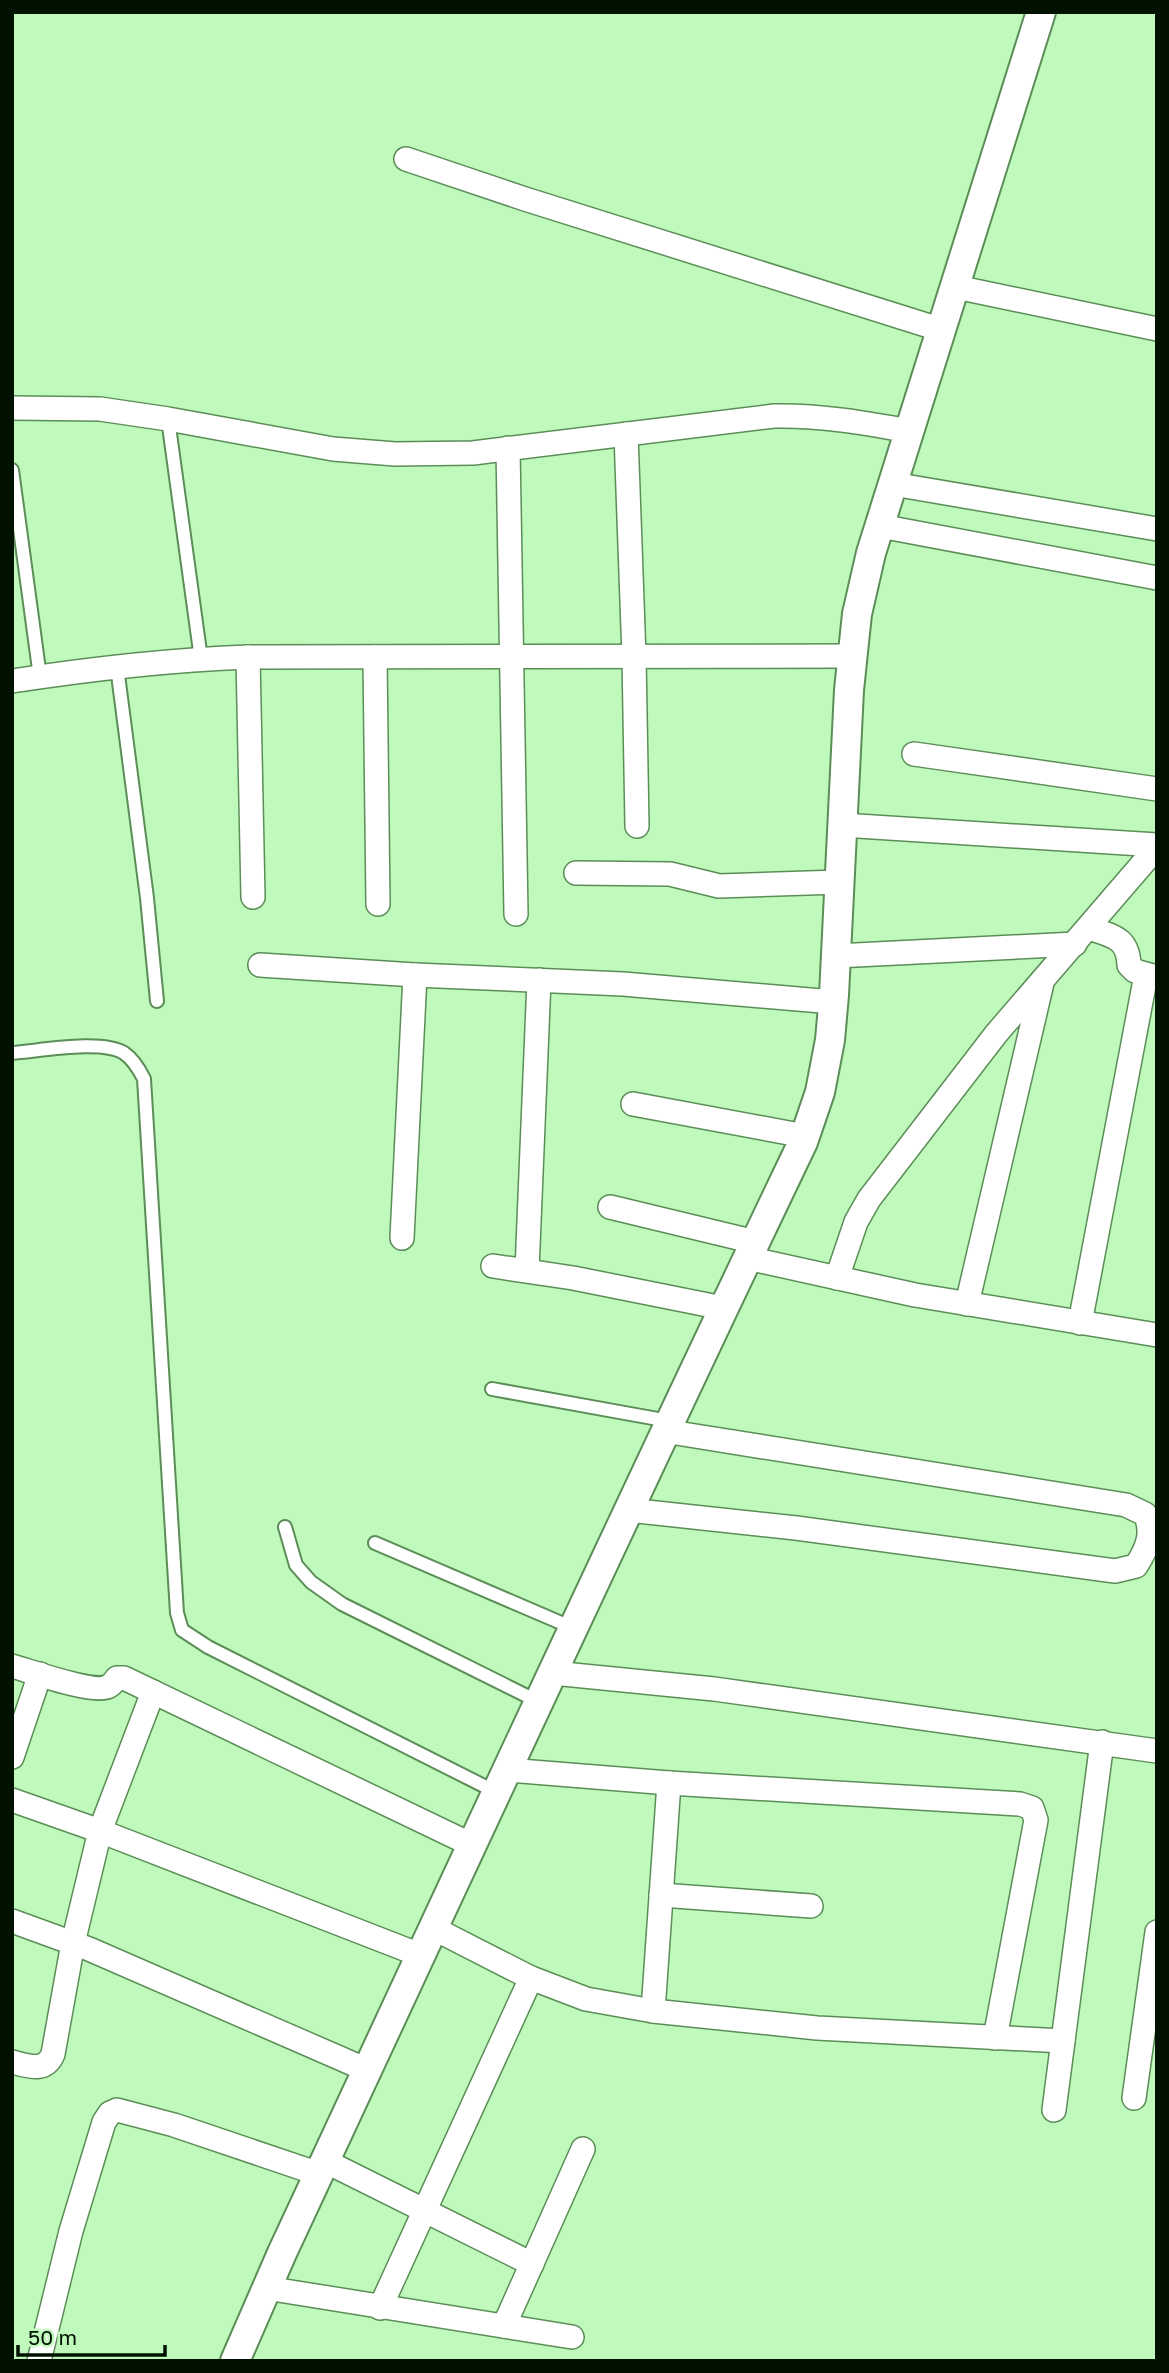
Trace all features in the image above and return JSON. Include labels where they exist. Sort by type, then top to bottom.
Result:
[{"type":"street","points":[[235,2361],[266,2288],[433,1928],[805,1136],[820,1092],[834,1002],[842,825],[857,614],[880,526],[1041,12]]},
{"type":"street","points":[[406,159],[942,330]]},
{"type":"street","points":[[956,287],[1157,329]]},
{"type":"street","points":[[12,408],[100,409],[334,449],[396,454],[473,453],[785,415],[845,420],[910,431]]},
{"type":"street","points":[[626,434],[637,826]]},
{"type":"street","points":[[508,448],[516,914]]},
{"type":"street","points":[[893,484],[1157,529]]},
{"type":"street","points":[[880,526],[1157,579]]},
{"type":"street","points":[[12,681],[117,667],[248,657],[853,656]]},
{"type":"street","points":[[248,657],[253,897]]},
{"type":"street","points":[[374,657],[378,904]]},
{"type":"street","points":[[914,754],[1157,789]]},
{"type":"street","points":[[842,825],[1157,846]]},
{"type":"street","points":[[837,1278],[847,1244],[869,1199],[987,1045],[1157,846]]},
{"type":"street","points":[[576,873],[670,874],[719,886],[839,882]]},
{"type":"street","points":[[836,956],[1082,936],[1125,943],[1129,965],[1135,971],[1152,976],[1080,1323]]},
{"type":"street","points":[[260,965],[623,984],[834,1002]]},
{"type":"street","points":[[402,1238],[415,975]]},
{"type":"street","points":[[527,1270],[539,980]]},
{"type":"street","points":[[967,1304],[1043,980]]},
{"type":"street","points":[[633,1104],[805,1136]]},
{"type":"street","points":[[610,1206],[837,1278],[967,1304],[1157,1335]]},
{"type":"street","points":[[493,1266],[527,1270],[723,1308]]},
{"type":"street","points":[[628,1510],[796,1528],[1115,1572],[1136,1566],[1149,1538],[1150,1523],[1145,1514],[1126,1505],[667,1426]]},
{"type":"street","points":[[12,1666],[85,1687],[102,1688],[110,1686],[117,1678],[124,1678],[472,1845]]},
{"type":"street","points":[[553,1673],[714,1689],[1157,1751]]},
{"type":"street","points":[[12,1757],[40,1674]]},
{"type":"street","points":[[12,2062],[43,2067],[49,2063],[53,2054],[73,1943],[100,1831],[153,1692]]},
{"type":"street","points":[[1054,2110],[1102,1742]]},
{"type":"street","points":[[502,1781],[669,1783],[1020,1804],[1032,1808],[1036,1819],[995,2038]]},
{"type":"street","points":[[653,2011],[669,1783]]},
{"type":"street","points":[[12,1800],[100,1831],[421,1955]]},
{"type":"street","points":[[661,1895],[811,1906]]},
{"type":"street","points":[[12,1921],[73,1943],[367,2070]]},
{"type":"street","points":[[433,1928],[531,1978],[586,1999],[653,2011],[817,2028],[1063,2042]]},
{"type":"street","points":[[1134,2098],[1157,1932]]},
{"type":"street","points":[[380,2308],[531,1978]]},
{"type":"street","points":[[39,2361],[71,2231],[104,2122],[110,2113],[117,2110],[322,2167],[424,2211],[532,2264]]},
{"type":"street","points":[[504,2326],[583,2148]]},
{"type":"street","points":[[266,2288],[572,2337]]},
{"type":"lane","points":[[168,419],[201,659]]},
{"type":"lane","points":[[12,470],[40,677]]},
{"type":"lane","points":[[117,667],[147,898],[157,1001]]},
{"type":"lane","points":[[12,1053],[104,1046],[123,1053],[135,1063],[144,1079],[177,1613],[182,1630],[208,1647],[502,1781]]},
{"type":"lane","points":[[492,1389],[667,1426]]},
{"type":"lane","points":[[285,1528],[296,1565],[311,1582],[342,1604],[540,1702]]},
{"type":"lane","points":[[375,1543],[574,1629]]}]
